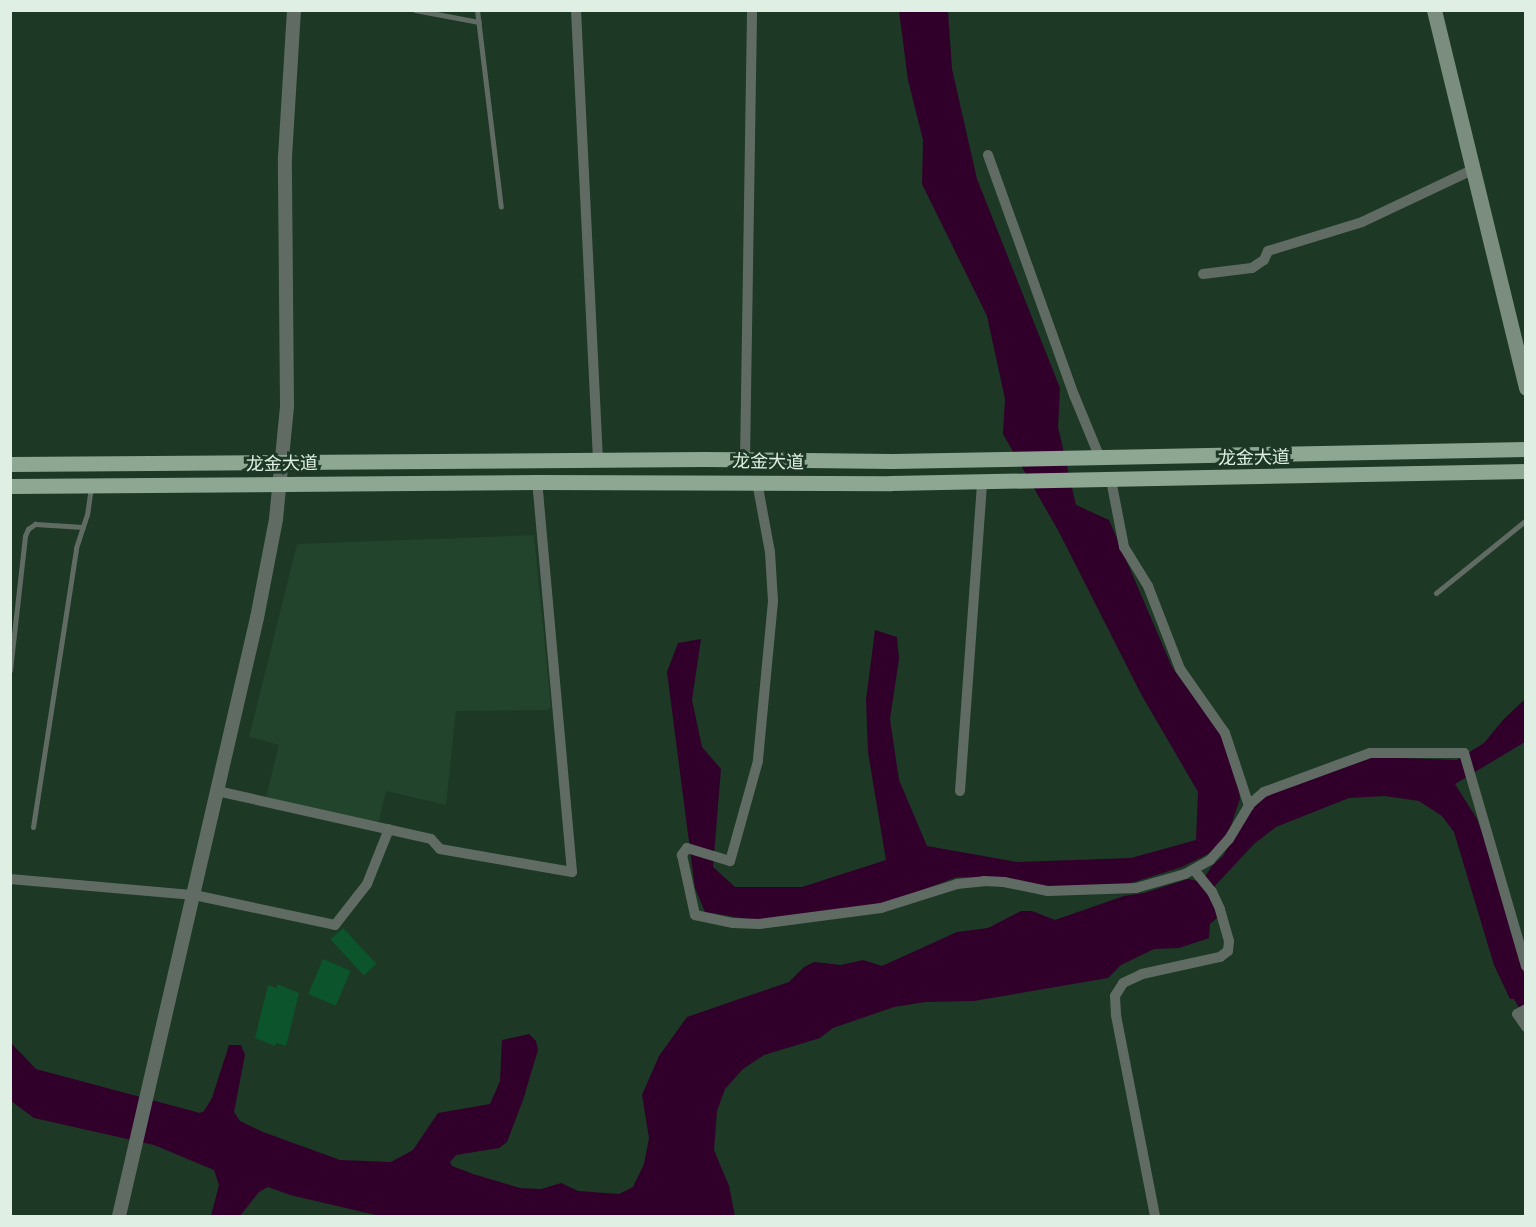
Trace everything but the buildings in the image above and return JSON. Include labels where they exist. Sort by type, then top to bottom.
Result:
[{"type":"main road","points":[[1434,10],[1526,388]]},
{"type":"main road","name":"龙金大道","points":[[10,464],[598,459],[1011,459],[1526,448]]},
{"type":"main road","name":"龙金大道","points":[[10,486],[280,483],[982,482],[1526,471]]},
{"type":"street","points":[[119,1216],[263,588],[280,483],[287,406],[285,157],[294,10]]},
{"type":"street","points":[[576,10],[598,459]]},
{"type":"street","points":[[745,459],[752,10]]},
{"type":"street","points":[[988,155],[1074,395],[1100,458]]},
{"type":"street","points":[[1203,274],[1252,268],[1264,260],[1268,251],[1362,222],[1472,170]]},
{"type":"street","points":[[1111,480],[1124,547],[1148,586],[1180,669],[1225,733],[1249,806]]},
{"type":"street","points":[[218,791],[431,839],[440,849],[572,872],[537,482]]},
{"type":"street","points":[[757,482],[770,552],[772,601],[758,761],[730,861],[687,848],[682,855],[695,915],[759,924],[894,905],[957,884],[994,881],[1048,891],[1120,890],[1194,870],[1218,854],[1249,806],[1264,792],[1370,753],[1464,753],[1526,966]]},
{"type":"street","points":[[960,791],[982,482]]},
{"type":"street","points":[[10,879],[194,895],[335,925],[367,884],[389,829]]},
{"type":"street","points":[[1155,1216],[1116,1016],[1115,996],[1123,983],[1142,975],[1220,957],[1228,951],[1229,941],[1220,909],[1212,892],[1194,870]]},
{"type":"street","points":[[1521,1012],[1526,1027]]},
{"type":"lane","points":[[415,10],[478,22]]},
{"type":"lane","points":[[477,10],[501,207]]},
{"type":"lane","points":[[33,827],[76,548],[83,527],[91,485]]},
{"type":"lane","points":[[1436,593],[1526,520]]},
{"type":"lane","points":[[10,670],[25,536],[28,530],[35,524],[83,527]]},
{"type":"shaded area","points":[[899,11],[948,11],[952,69],[977,179],[1060,388],[1058,427],[1076,505],[1109,520],[1172,667],[1219,731],[1238,782],[1240,799],[1229,831],[1212,852],[1182,867],[1121,886],[1053,888],[1003,878],[957,877],[887,903],[754,920],[705,912],[695,888],[667,672],[678,643],[701,639],[692,700],[702,747],[721,769],[713,867],[735,887],[802,887],[886,860],[868,752],[866,700],[875,630],[897,637],[899,659],[890,719],[899,780],[927,846],[1017,862],[1131,858],[1196,840],[1198,792],[1141,694],[1059,532],[1003,434],[1005,399],[987,316],[922,184],[923,140],[908,80]]},
{"type":"shaded area","points":[[534,535],[551,707],[547,710],[456,711],[446,805],[386,791],[378,824],[266,797],[279,745],[249,737],[297,544]]},
{"type":"shaded area","points":[[1525,699],[1525,742],[1455,784],[1477,819],[1487,846],[1525,977],[1525,1018],[1514,999],[1510,999],[1494,965],[1454,832],[1442,816],[1419,801],[1385,796],[1349,798],[1276,827],[1254,844],[1212,889],[1204,878],[1223,856],[1247,813],[1263,797],[1374,757],[1457,760],[1484,743]]},
{"type":"shaded area","points":[[1188,879],[1198,881],[1212,899],[1218,917],[1210,924],[1209,938],[1179,948],[1154,949],[1121,965],[1108,978],[974,1001],[925,1002],[894,1007],[833,1028],[820,1038],[764,1055],[743,1069],[725,1089],[717,1111],[714,1150],[729,1186],[735,1216],[380,1216],[290,1195],[268,1187],[259,1192],[240,1216],[211,1216],[219,1185],[214,1170],[154,1145],[34,1118],[11,1101],[10,1042],[36,1069],[200,1113],[204,1111],[212,1098],[229,1045],[241,1045],[245,1055],[234,1112],[240,1121],[263,1132],[340,1160],[391,1162],[413,1150],[438,1113],[490,1104],[500,1081],[502,1040],[529,1034],[536,1041],[538,1050],[507,1142],[499,1148],[456,1155],[450,1162],[452,1166],[520,1188],[541,1189],[561,1183],[578,1191],[619,1194],[633,1187],[644,1164],[649,1138],[642,1095],[659,1056],[687,1017],[789,982],[804,967],[814,962],[841,965],[863,960],[882,966],[957,932],[988,928],[1021,911],[1032,911],[1055,920],[1124,896],[1144,893]]}]
